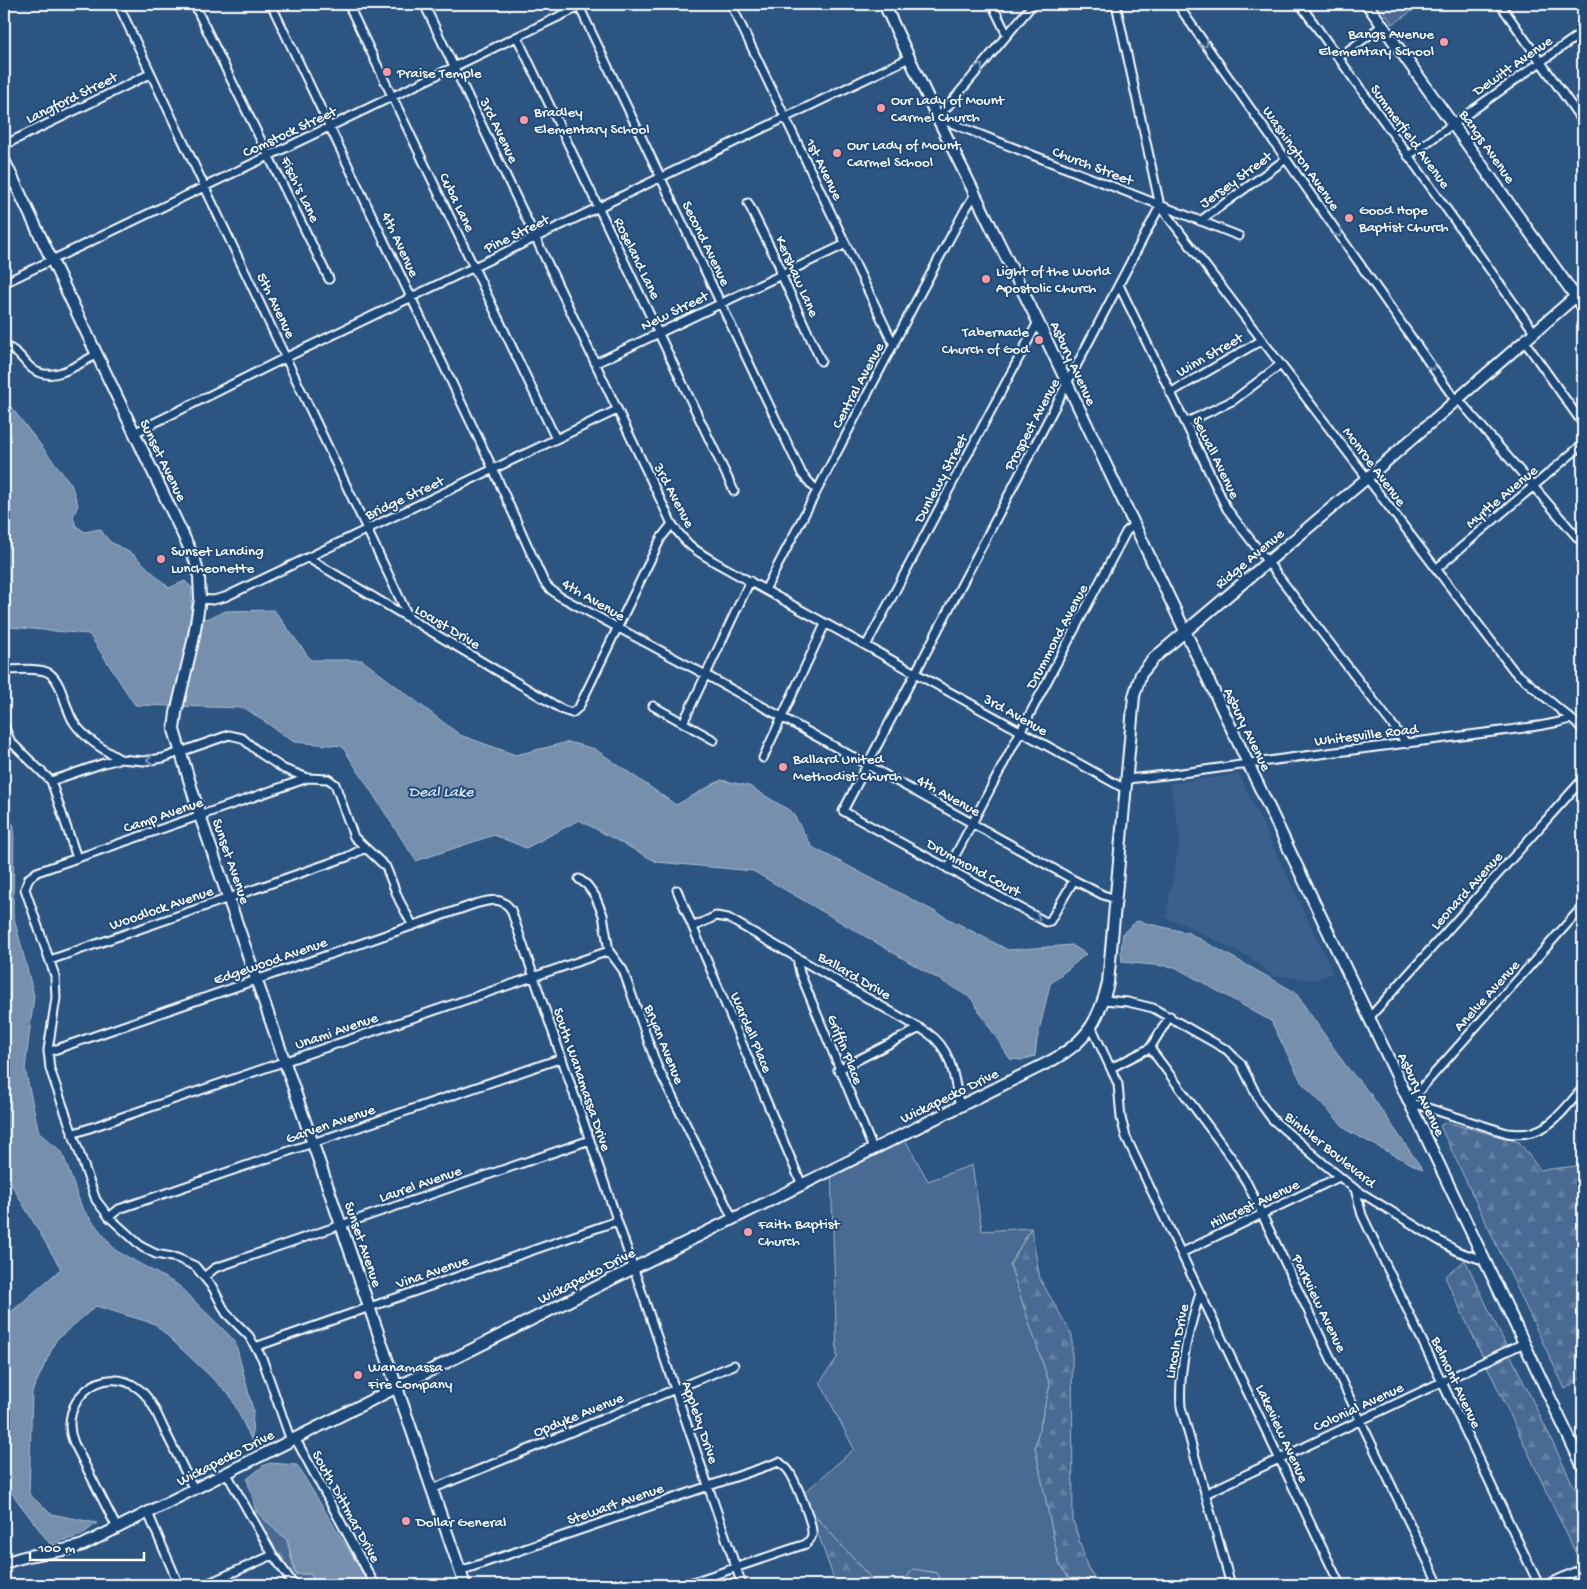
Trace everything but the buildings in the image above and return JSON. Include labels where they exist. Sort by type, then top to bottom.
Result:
[{"type":"street","name":"Fisch's Lane","points":[[194,4],[329,279]]},
{"type":"street","name":"4th Avenue","points":[[271,4],[548,588],[559,596],[706,675],[1074,880],[1103,895],[1116,899]]},
{"type":"street","name":"Cuba Lane","points":[[348,4],[556,439]]},
{"type":"street","name":"3rd Avenue","points":[[424,4],[672,524],[684,542],[750,582],[1021,732],[1125,784]]},
{"type":"street","name":"1st Avenue","points":[[731,4],[894,345]]},
{"type":"street","name":"Asbury Avenue","points":[[884,4],[1038,322],[1583,1467]]},
{"type":"street","points":[[992,4],[1006,35]]},
{"type":"street","points":[[938,118],[1034,4]]},
{"type":"street","points":[[1116,4],[1160,206]]},
{"type":"street","name":"Washington Avenue","points":[[1177,4],[1457,400],[1582,543]]},
{"type":"street","name":"Summerfield Avenue","points":[[1300,4],[1535,333]]},
{"type":"street","name":"Bangs Avenue","points":[[1367,4],[1580,294],[1583,307]]},
{"type":"street","points":[[1500,4],[1541,62],[1581,113],[1583,122]]},
{"type":"street","name":"5th Avenue","points":[[121,5],[150,74],[287,357],[410,620]]},
{"type":"street","name":"Comstock Street","points":[[4,283],[454,68],[580,5]]},
{"type":"street","name":"Second Avenue","points":[[580,5],[802,474],[817,491]]},
{"type":"street","points":[[1338,58],[1382,25]]},
{"type":"street","name":"Dewitt Avenue","points":[[1408,156],[1583,32]]},
{"type":"street","name":"Roseland Lane","points":[[517,37],[734,491]]},
{"type":"street","name":"Pine Street","points":[[134,433],[287,357],[909,58]]},
{"type":"street","name":"Langford Street","points":[[4,145],[150,74]]},
{"type":"street","name":"Church Street","points":[[938,118],[1239,236]]},
{"type":"street","name":"Jersey Street","points":[[1200,221],[1286,159]]},
{"type":"street","name":"Sunset Avenue","points":[[4,160],[195,560],[199,577],[200,599],[198,616],[176,713],[174,730],[179,752],[465,1585]]},
{"type":"street","name":"Central Avenue","points":[[765,590],[932,270],[975,194]]},
{"type":"street","name":"Kershaw Lane","points":[[748,203],[779,265],[781,274],[821,361]]},
{"type":"street","name":"Prospect Avenue","points":[[843,811],[1160,206]]},
{"type":"street","name":"Monroe Avenue","points":[[1160,206],[1514,670],[1583,729]]},
{"type":"street","name":"New Street","points":[[596,363],[846,244]]},
{"type":"street","name":"Sewall Avenue","points":[[1119,285],[1222,500],[1406,744]]},
{"type":"street","name":"Ridge Avenue","points":[[1112,943],[1134,696],[1140,674],[1154,658],[1367,478],[1580,294]]},
{"type":"street","name":"Dunlewy Street","points":[[866,646],[1038,322]]},
{"type":"street","name":"Winn Street","points":[[1170,393],[1262,340]]},
{"type":"street","points":[[1525,342],[1583,424]]},
{"type":"street","points":[[4,346],[14,350],[35,371],[46,375],[72,368],[97,354]]},
{"type":"street","points":[[1185,422],[1234,400],[1281,364]]},
{"type":"street","name":"Bridge Street","points":[[200,599],[213,600],[225,597],[617,410]]},
{"type":"street","name":"Myrtle Avenue","points":[[1436,569],[1583,444]]},
{"type":"street","points":[[618,628],[661,538],[672,524]]},
{"type":"street","name":"Drummond Avenue","points":[[948,868],[1126,532],[1134,524]]},
{"type":"street","name":"Locust Drive","points":[[308,558],[563,710],[572,713],[579,707],[618,628]]},
{"type":"street","points":[[683,723],[750,582]]},
{"type":"street","points":[[763,758],[825,624]]},
{"type":"street","points":[[4,670],[43,671],[51,674],[58,684],[68,712],[77,726],[99,747],[120,759]]},
{"type":"street","points":[[653,706],[714,740]]},
{"type":"street","name":"Whitesville Road","points":[[1125,784],[1164,775],[1248,763],[1529,729],[1572,719]]},
{"type":"street","points":[[4,726],[11,742],[52,781],[77,858]]},
{"type":"street","points":[[52,781],[120,759],[152,761],[218,738],[229,735],[238,737],[284,769],[308,778],[328,779],[335,784],[354,837],[386,867],[399,900],[413,926]]},
{"type":"street","name":"Camp Avenue","points":[[29,878],[37,872],[308,778]]},
{"type":"street","name":"Leonard Avenue","points":[[1369,1018],[1583,779]]},
{"type":"street","name":"Drummond Court","points":[[843,811],[1046,922],[1050,921],[1074,880]]},
{"type":"street","name":"Woodlock Avenue","points":[[50,960],[348,857],[365,848]]},
{"type":"street","name":"South Dittmar Drive","points":[[29,878],[26,884],[26,891],[55,976],[56,989],[48,1052],[50,1069],[93,1196],[109,1216],[142,1247],[156,1254],[176,1258],[195,1266],[213,1288],[226,1313],[249,1336],[262,1358],[293,1440],[376,1585]]},
{"type":"street","name":"Bryan Avenue","points":[[580,879],[595,896],[603,916],[609,951],[622,970],[657,1066],[733,1219]]},
{"type":"street","name":"Wardell Place","points":[[677,890],[802,1185]]},
{"type":"street","name":"Edgewood Avenue","points":[[48,1052],[491,900],[502,902]]},
{"type":"street","name":"South Wanamassa Drive","points":[[502,902],[511,910],[634,1268]]},
{"type":"street","name":"Anelve Avenue","points":[[1409,1102],[1583,906]]},
{"type":"street","name":"Ballard Drive","points":[[693,927],[716,916],[725,917],[938,1040],[949,1059],[960,1107]]},
{"type":"street","name":"Wickapecko Drive","points":[[4,1564],[18,1557],[71,1549],[83,1545],[634,1268],[1056,1059],[1076,1045],[1092,1028],[1104,1000],[1108,983],[1112,943]]},
{"type":"street","name":"Unami Avenue","points":[[72,1134],[609,951]]},
{"type":"street","name":"Griffin Place","points":[[797,958],[800,973],[838,1070],[873,1150]]},
{"type":"street","name":"Bimbler Boulevard","points":[[1104,1000],[1140,1004],[1153,1008],[1170,1016],[1235,1056],[1261,1104],[1272,1120],[1339,1177],[1355,1189],[1438,1240],[1485,1261]]},
{"type":"street","points":[[1112,1068],[1150,1048],[1170,1016]]},
{"type":"street","points":[[838,1070],[920,1028]]},
{"type":"street","name":"Lincoln Drive","points":[[1092,1028],[1118,1084],[1121,1118],[1126,1137],[1200,1293],[1192,1321],[1180,1381],[1180,1394],[1184,1419],[1231,1585]]},
{"type":"street","name":"Parkview Avenue","points":[[1150,1048],[1231,1157],[1247,1183],[1439,1585]]},
{"type":"street","name":"Garven Avenue","points":[[109,1216],[120,1209],[562,1058]]},
{"type":"street","points":[[1409,1102],[1507,1133],[1519,1135],[1530,1134],[1553,1122],[1583,1088]]},
{"type":"street","name":"Laurel Avenue","points":[[204,1277],[215,1268],[590,1140]]},
{"type":"street","name":"Hillcrest Avenue","points":[[1181,1253],[1339,1177]]},
{"type":"street","name":"Belmont Avenue","points":[[1355,1189],[1362,1215],[1539,1585]]},
{"type":"street","name":"Vina Avenue","points":[[255,1347],[617,1221]]},
{"type":"street","name":"Appleby Drive","points":[[634,1268],[742,1585]]},
{"type":"street","name":"Lakeview Avenue","points":[[1200,1293],[1340,1585]]},
{"type":"street","name":"Colonial Avenue","points":[[1205,1494],[1524,1343]]},
{"type":"street","name":"Opdyke Avenue","points":[[432,1489],[734,1365]]},
{"type":"street","points":[[117,1528],[74,1443],[70,1429],[72,1410],[76,1401],[86,1389],[92,1386],[109,1381],[120,1381],[141,1390],[152,1404],[194,1490]]},
{"type":"street","name":"Stewart Avenue","points":[[460,1571],[779,1462],[786,1467],[792,1476],[810,1523],[812,1535],[806,1544],[736,1568]]},
{"type":"street","points":[[227,1474],[273,1555],[294,1585]]},
{"type":"street","points":[[148,1513],[179,1585]]},
{"type":"street","points":[[204,1585],[273,1555]]},
{"type":"street","points":[[684,1585],[736,1568]]},
{"type":"street","points":[[1546,1585],[1583,1568]]},
{"type":"shaded area","points":[[1239,774],[1333,973],[1314,980],[1272,975],[1251,958],[1166,918],[1180,837],[1170,784]]},
{"type":"green space","points":[[1378,4],[1422,4],[1393,24]]},
{"type":"green space","points":[[1446,1122],[1519,1142],[1540,1170],[1578,1166],[1583,1156],[1583,1377],[1565,1389],[1440,1126]]},
{"type":"green space","points":[[902,1134],[928,1181],[972,1165],[982,1231],[1031,1228],[1010,1265],[1050,1385],[1035,1447],[1059,1564],[1074,1585],[944,1585],[937,1573],[913,1569],[902,1585],[877,1585],[810,1510],[804,1493],[854,1449],[820,1382],[837,1358],[831,1169]]},
{"type":"green space","points":[[1031,1228],[1040,1279],[1072,1335],[1073,1520],[1087,1566],[1099,1585],[1074,1585],[1059,1564],[1035,1447],[1050,1385],[1010,1265]]},
{"type":"green space","points":[[1465,1260],[1575,1489],[1583,1496],[1583,1556],[1578,1558],[1445,1277]]},
{"type":"green space","points":[[810,1510],[877,1585],[836,1585]]},
{"type":"green space","points":[[256,1511],[287,1540],[295,1574],[311,1574],[314,1585],[300,1585],[283,1565],[252,1516]]},
{"type":"green space","points":[[913,1569],[937,1573],[944,1585],[902,1585]]},
{"type":"water","name":"Deal Lake","points":[[4,398],[71,484],[78,505],[73,517],[76,526],[85,532],[100,529],[109,541],[134,555],[169,588],[185,581],[192,588],[191,614],[207,619],[226,611],[274,610],[311,660],[362,660],[460,735],[516,755],[568,742],[595,749],[676,805],[721,780],[749,786],[792,812],[812,847],[1008,950],[1072,945],[1086,954],[1050,984],[1035,1056],[1023,1060],[1010,1059],[971,998],[753,871],[657,862],[579,820],[526,848],[494,835],[416,861],[342,746],[294,742],[245,708],[135,705],[89,634],[4,625]]},
{"type":"water","points":[[4,811],[14,826],[13,914],[34,996],[25,1069],[39,1133],[62,1152],[82,1208],[115,1250],[178,1285],[235,1341],[253,1410],[252,1441],[230,1395],[155,1324],[96,1306],[56,1340],[32,1392],[29,1494],[51,1514],[97,1523],[80,1536],[50,1544],[4,1483],[4,1318],[61,1269],[4,1172]]},
{"type":"water","points":[[1137,921],[1189,933],[1295,992],[1346,1066],[1371,1095],[1423,1170],[1348,1131],[1302,1083],[1271,1021],[1175,967],[1122,962],[1123,933]]},
{"type":"water","points":[[270,1463],[297,1465],[370,1585],[314,1585],[311,1574],[296,1574],[287,1540],[256,1511],[247,1479],[263,1466]]},
{"type":"place","name":"Bangs Avenue Elementary School","points":[[1444,42]]},
{"type":"place","name":"Praise Temple","points":[[387,72]]},
{"type":"place","name":"Our Lady of Mount Carmel Church","points":[[881,108]]},
{"type":"place","name":"Bradley Elementary School","points":[[524,120]]},
{"type":"place","name":"Our Lady of Mount Carmel School","points":[[837,153]]},
{"type":"place","name":"Good Hope Baptist Church","points":[[1349,218]]},
{"type":"place","name":"Light of the World Apostolic Church","points":[[986,279]]},
{"type":"place","name":"Tabernacle Church of God","points":[[1039,340]]},
{"type":"place","name":"Sunset Landing Luncheonette","points":[[161,559]]},
{"type":"place","name":"Ballard United Methodist Church","points":[[783,767]]},
{"type":"place","name":"Faith Baptist Church","points":[[748,1232]]},
{"type":"place","name":"Wanamassa Fire Company","points":[[358,1375]]},
{"type":"place","name":"Dollar General","points":[[406,1521]]}]
